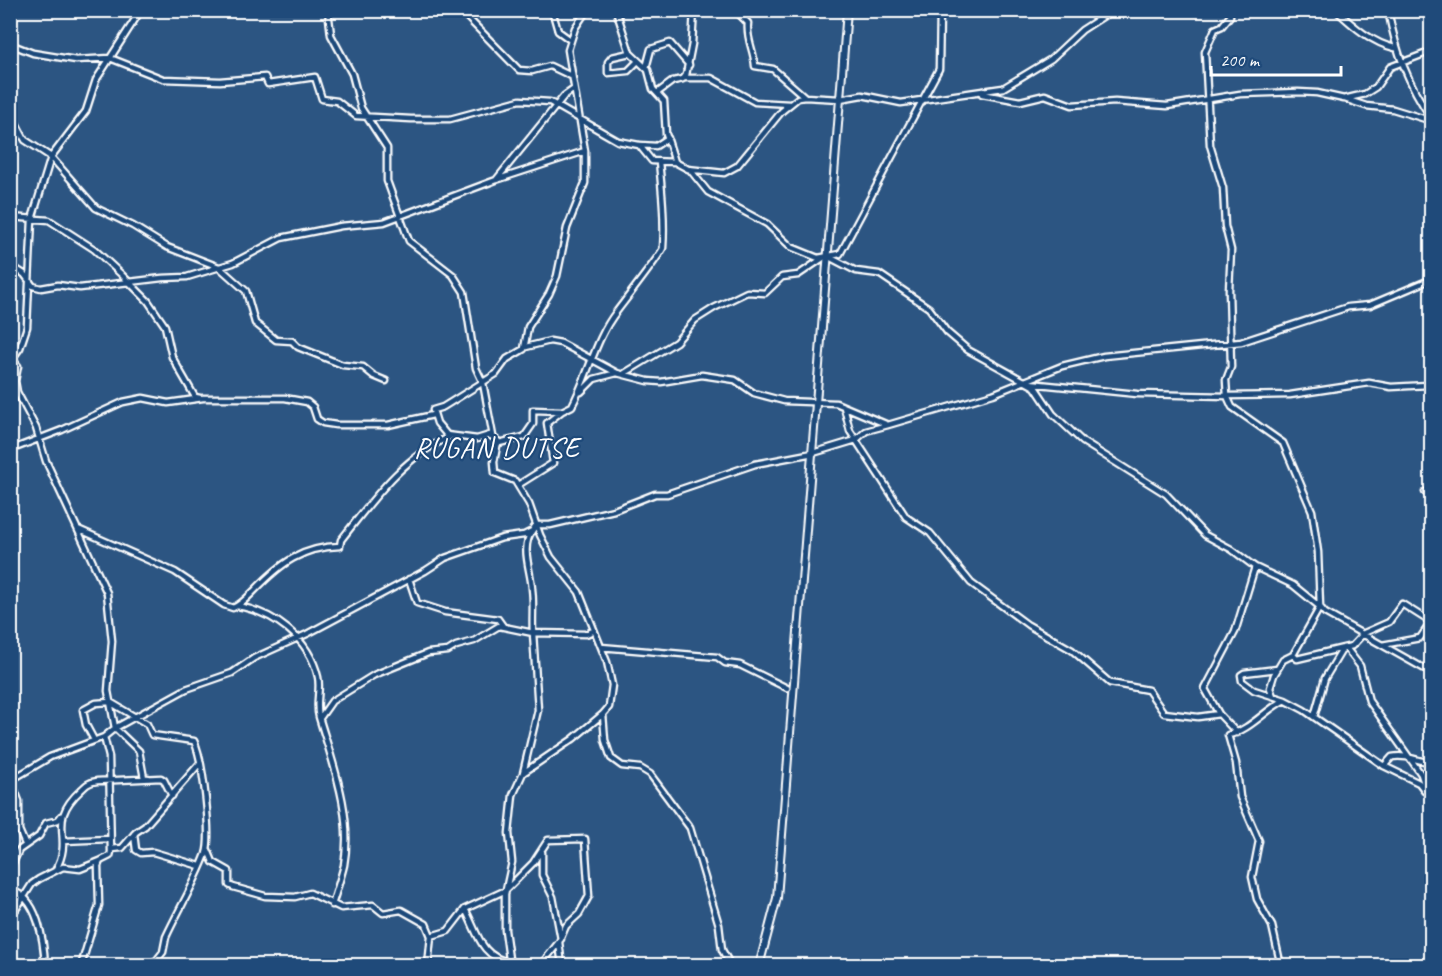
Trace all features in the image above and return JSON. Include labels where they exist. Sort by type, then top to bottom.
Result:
[{"type":"main road","points":[[759,966],[777,898],[847,10]]},
{"type":"street","points":[[141,10],[96,80],[86,111],[51,157],[32,219],[27,327],[11,358],[18,366],[15,381],[17,392],[40,437],[46,461],[107,593],[112,641],[108,691],[115,728],[139,751],[144,778],[147,778]]},
{"type":"street","points":[[328,10],[331,35],[352,74],[365,116],[387,148],[387,181],[409,241],[453,274],[464,292],[476,368],[483,383],[493,436],[499,443]]},
{"type":"street","points":[[460,10],[471,25],[519,70],[532,71],[550,66],[571,76]]},
{"type":"street","points":[[552,10],[558,31],[569,39]]},
{"type":"street","points":[[524,349],[528,327],[549,294],[557,276],[567,228],[585,183],[585,151],[568,57],[569,39],[583,16],[591,10]]},
{"type":"street","points":[[616,10],[630,53],[646,68],[665,105],[668,138],[675,162]]},
{"type":"street","points":[[684,78],[689,65],[694,10]]},
{"type":"street","points":[[740,10],[739,14],[748,23],[746,36],[754,49],[755,66],[773,69],[805,97]]},
{"type":"street","points":[[625,373],[676,342],[695,320],[714,308],[747,292],[765,293],[782,277],[798,275],[826,258],[840,254],[845,249],[889,168],[912,116],[923,101],[940,66],[940,10]]},
{"type":"street","points":[[978,93],[1003,88],[1029,74],[1055,56],[1082,30],[1113,10]]},
{"type":"street","points":[[1230,10],[1230,16],[1222,26],[1215,29],[1205,52],[1210,145],[1223,188],[1225,226],[1231,250],[1229,290],[1232,343],[1227,396],[1232,407],[1283,443],[1312,511],[1318,552],[1320,607],[1293,655],[1283,660],[1277,669],[1270,688],[1273,696]]},
{"type":"street","points":[[1336,10],[1355,28],[1384,45],[1395,48]]},
{"type":"street","points":[[1388,10],[1395,48],[1417,98],[1431,120]]},
{"type":"street","points":[[646,68],[651,49],[670,42],[689,65]]},
{"type":"street","points":[[10,44],[33,53],[76,60],[110,58],[163,79],[249,80],[265,77],[268,84],[315,78],[322,99],[338,101],[351,113],[365,116],[450,119],[520,100],[550,102],[618,141],[656,146],[668,138]]},
{"type":"street","points":[[1344,99],[1365,94],[1376,87],[1390,67],[1431,51]]},
{"type":"street","points":[[630,53],[612,57],[608,62],[608,73],[628,71],[638,61]]},
{"type":"street","points":[[657,93],[673,81],[684,78],[711,78],[755,102],[790,104]]},
{"type":"street","points":[[496,180],[573,89]]},
{"type":"street","points":[[688,169],[724,173],[737,166],[782,111],[790,104],[805,97],[840,99],[862,95],[901,103],[923,101],[967,91],[1020,101],[1045,95],[1072,105],[1116,102],[1167,106],[1240,94],[1298,92],[1317,93],[1366,106],[1393,109],[1431,120]]},
{"type":"street","points":[[10,124],[16,123],[25,140],[51,157],[96,208],[133,226],[167,247],[219,267],[246,291],[255,323],[276,340],[292,341],[298,347],[343,365],[358,364],[374,376],[386,381]]},
{"type":"street","points":[[639,145],[649,159],[659,162],[675,162],[688,169],[708,192],[767,225],[786,244],[856,271],[879,274],[929,308],[947,332],[968,350],[1035,387],[1053,414],[1083,442],[1166,494],[1204,535],[1231,549],[1255,567],[1293,585],[1324,613],[1431,673]]},
{"type":"street","points":[[10,265],[24,274],[33,286],[41,288],[58,285],[80,288],[100,284],[130,284],[162,278],[188,277],[219,267],[281,238],[341,226],[373,225],[496,180],[585,151]]},
{"type":"street","points":[[518,485],[553,463],[547,423],[572,406],[610,320],[662,250],[665,227],[659,162]]},
{"type":"street","points":[[10,217],[49,220],[94,249],[148,301],[165,326],[172,357],[195,397],[203,398]]},
{"type":"street","points":[[536,525],[550,525],[615,510],[655,494],[667,494],[755,464],[813,453],[855,440],[866,431],[947,409],[1025,383],[1062,366],[1104,356],[1232,343],[1319,319],[1348,308],[1370,305],[1431,279]]},
{"type":"street","points":[[493,436],[477,439],[452,437],[443,432],[433,415],[435,408],[443,407],[483,383],[496,374],[507,359],[535,343],[561,343],[616,373]]},
{"type":"street","points":[[578,394],[594,380],[616,373],[661,382],[702,375],[741,382],[754,393],[784,401],[837,403],[888,425]]},
{"type":"street","points":[[1025,383],[1137,394],[1227,396],[1290,395],[1369,383],[1380,387],[1428,385],[1431,387]]},
{"type":"street","points":[[10,450],[63,430],[129,400],[143,398],[168,403],[203,398],[268,397],[307,402],[313,407],[317,419],[323,423],[336,425],[388,425],[433,415]]},
{"type":"street","points":[[844,406],[855,440],[906,517],[930,533],[981,591],[1002,603],[1028,625],[1072,650],[1110,683],[1148,690],[1164,713],[1198,717],[1219,714]]},
{"type":"street","points":[[523,773],[573,739],[603,714],[609,707],[612,685],[601,647],[579,592],[551,557],[518,485],[512,478],[495,473],[495,447],[499,443],[524,437],[533,424],[533,410],[562,411]]},
{"type":"street","points":[[237,606],[292,557],[307,550],[340,546],[341,540],[388,483],[425,450],[452,437]]},
{"type":"street","points":[[1425,492],[1431,497]]},
{"type":"street","points":[[465,909],[486,951],[492,958],[510,964],[505,930],[506,890],[512,862],[509,833],[511,802],[523,773],[538,711],[532,589],[526,556],[529,536],[536,525]]},
{"type":"street","points":[[78,530],[175,572],[229,608],[237,606],[258,610],[298,638],[319,678],[316,705],[333,761],[345,821],[344,864],[332,905]]},
{"type":"street","points":[[25,844],[19,831],[19,801],[10,780],[50,757],[104,737],[115,728],[186,689],[232,673],[254,658],[298,638],[445,558],[502,538],[532,531]]},
{"type":"street","points":[[1237,733],[1219,714],[1205,689],[1235,632],[1255,567]]},
{"type":"street","points":[[409,579],[417,603],[445,612],[498,619],[503,626]]},
{"type":"street","points":[[1293,655],[1297,659],[1352,646],[1362,635],[1389,622],[1402,604],[1431,621]]},
{"type":"street","points":[[320,719],[332,701],[374,675],[428,653],[448,651],[456,645],[474,641],[491,629],[503,626],[533,633],[586,634],[593,631]]},
{"type":"street","points":[[1381,645],[1420,638],[1426,628]]},
{"type":"street","points":[[601,647],[717,657],[725,663],[740,665],[787,688]]},
{"type":"street","points":[[1314,717],[1325,678],[1344,648]]},
{"type":"street","points":[[1344,648],[1360,666],[1369,701],[1430,783],[1430,798]]},
{"type":"street","points":[[1277,669],[1253,670],[1241,675],[1242,681],[1254,690],[1286,700],[1314,717],[1384,766],[1419,783],[1430,798]]},
{"type":"street","points":[[1281,966],[1272,926],[1257,899],[1252,877],[1259,842],[1240,797],[1236,763],[1228,735],[1237,733],[1269,708],[1286,700]]},
{"type":"street","points":[[94,740],[86,725],[84,710],[96,703],[110,702],[147,724],[152,735],[194,741],[200,763],[208,809],[207,847],[166,937],[163,952],[152,966]]},
{"type":"street","points":[[603,714],[605,740],[611,758],[622,766],[640,768],[650,774],[690,828],[720,930],[722,950],[731,966]]},
{"type":"street","points":[[10,912],[16,909],[32,884],[56,869],[67,866],[82,868],[110,856],[109,757],[104,737]]},
{"type":"street","points":[[1384,766],[1392,757],[1409,755],[1431,762]]},
{"type":"street","points":[[111,849],[122,848],[134,834],[145,826],[200,763]]},
{"type":"street","points":[[10,869],[25,844],[39,836],[46,823],[58,820],[68,804],[88,784],[147,778],[165,780],[172,796]]},
{"type":"street","points":[[56,869],[62,856],[61,816]]},
{"type":"street","points":[[134,834],[136,850],[141,853],[153,852],[200,866]]},
{"type":"street","points":[[63,842],[110,839]]},
{"type":"street","points":[[431,936],[448,931],[465,909],[506,890],[539,857],[542,847],[551,839],[586,840],[589,896],[579,914],[566,926],[560,940],[540,966]]},
{"type":"street","points":[[207,847],[213,862],[229,871],[229,885],[233,887],[265,896],[295,897],[310,893],[332,905],[347,908],[373,905],[383,913],[401,910],[426,924],[431,936],[428,966]]},
{"type":"street","points":[[542,847],[542,875],[552,893],[562,966]]},
{"type":"street","points":[[81,966],[99,905],[100,861]]},
{"type":"street","points":[[10,891],[24,897],[35,912],[45,966]]},
{"type":"district","name":"RUGAN DUTSE","points":[[497,447]]}]
